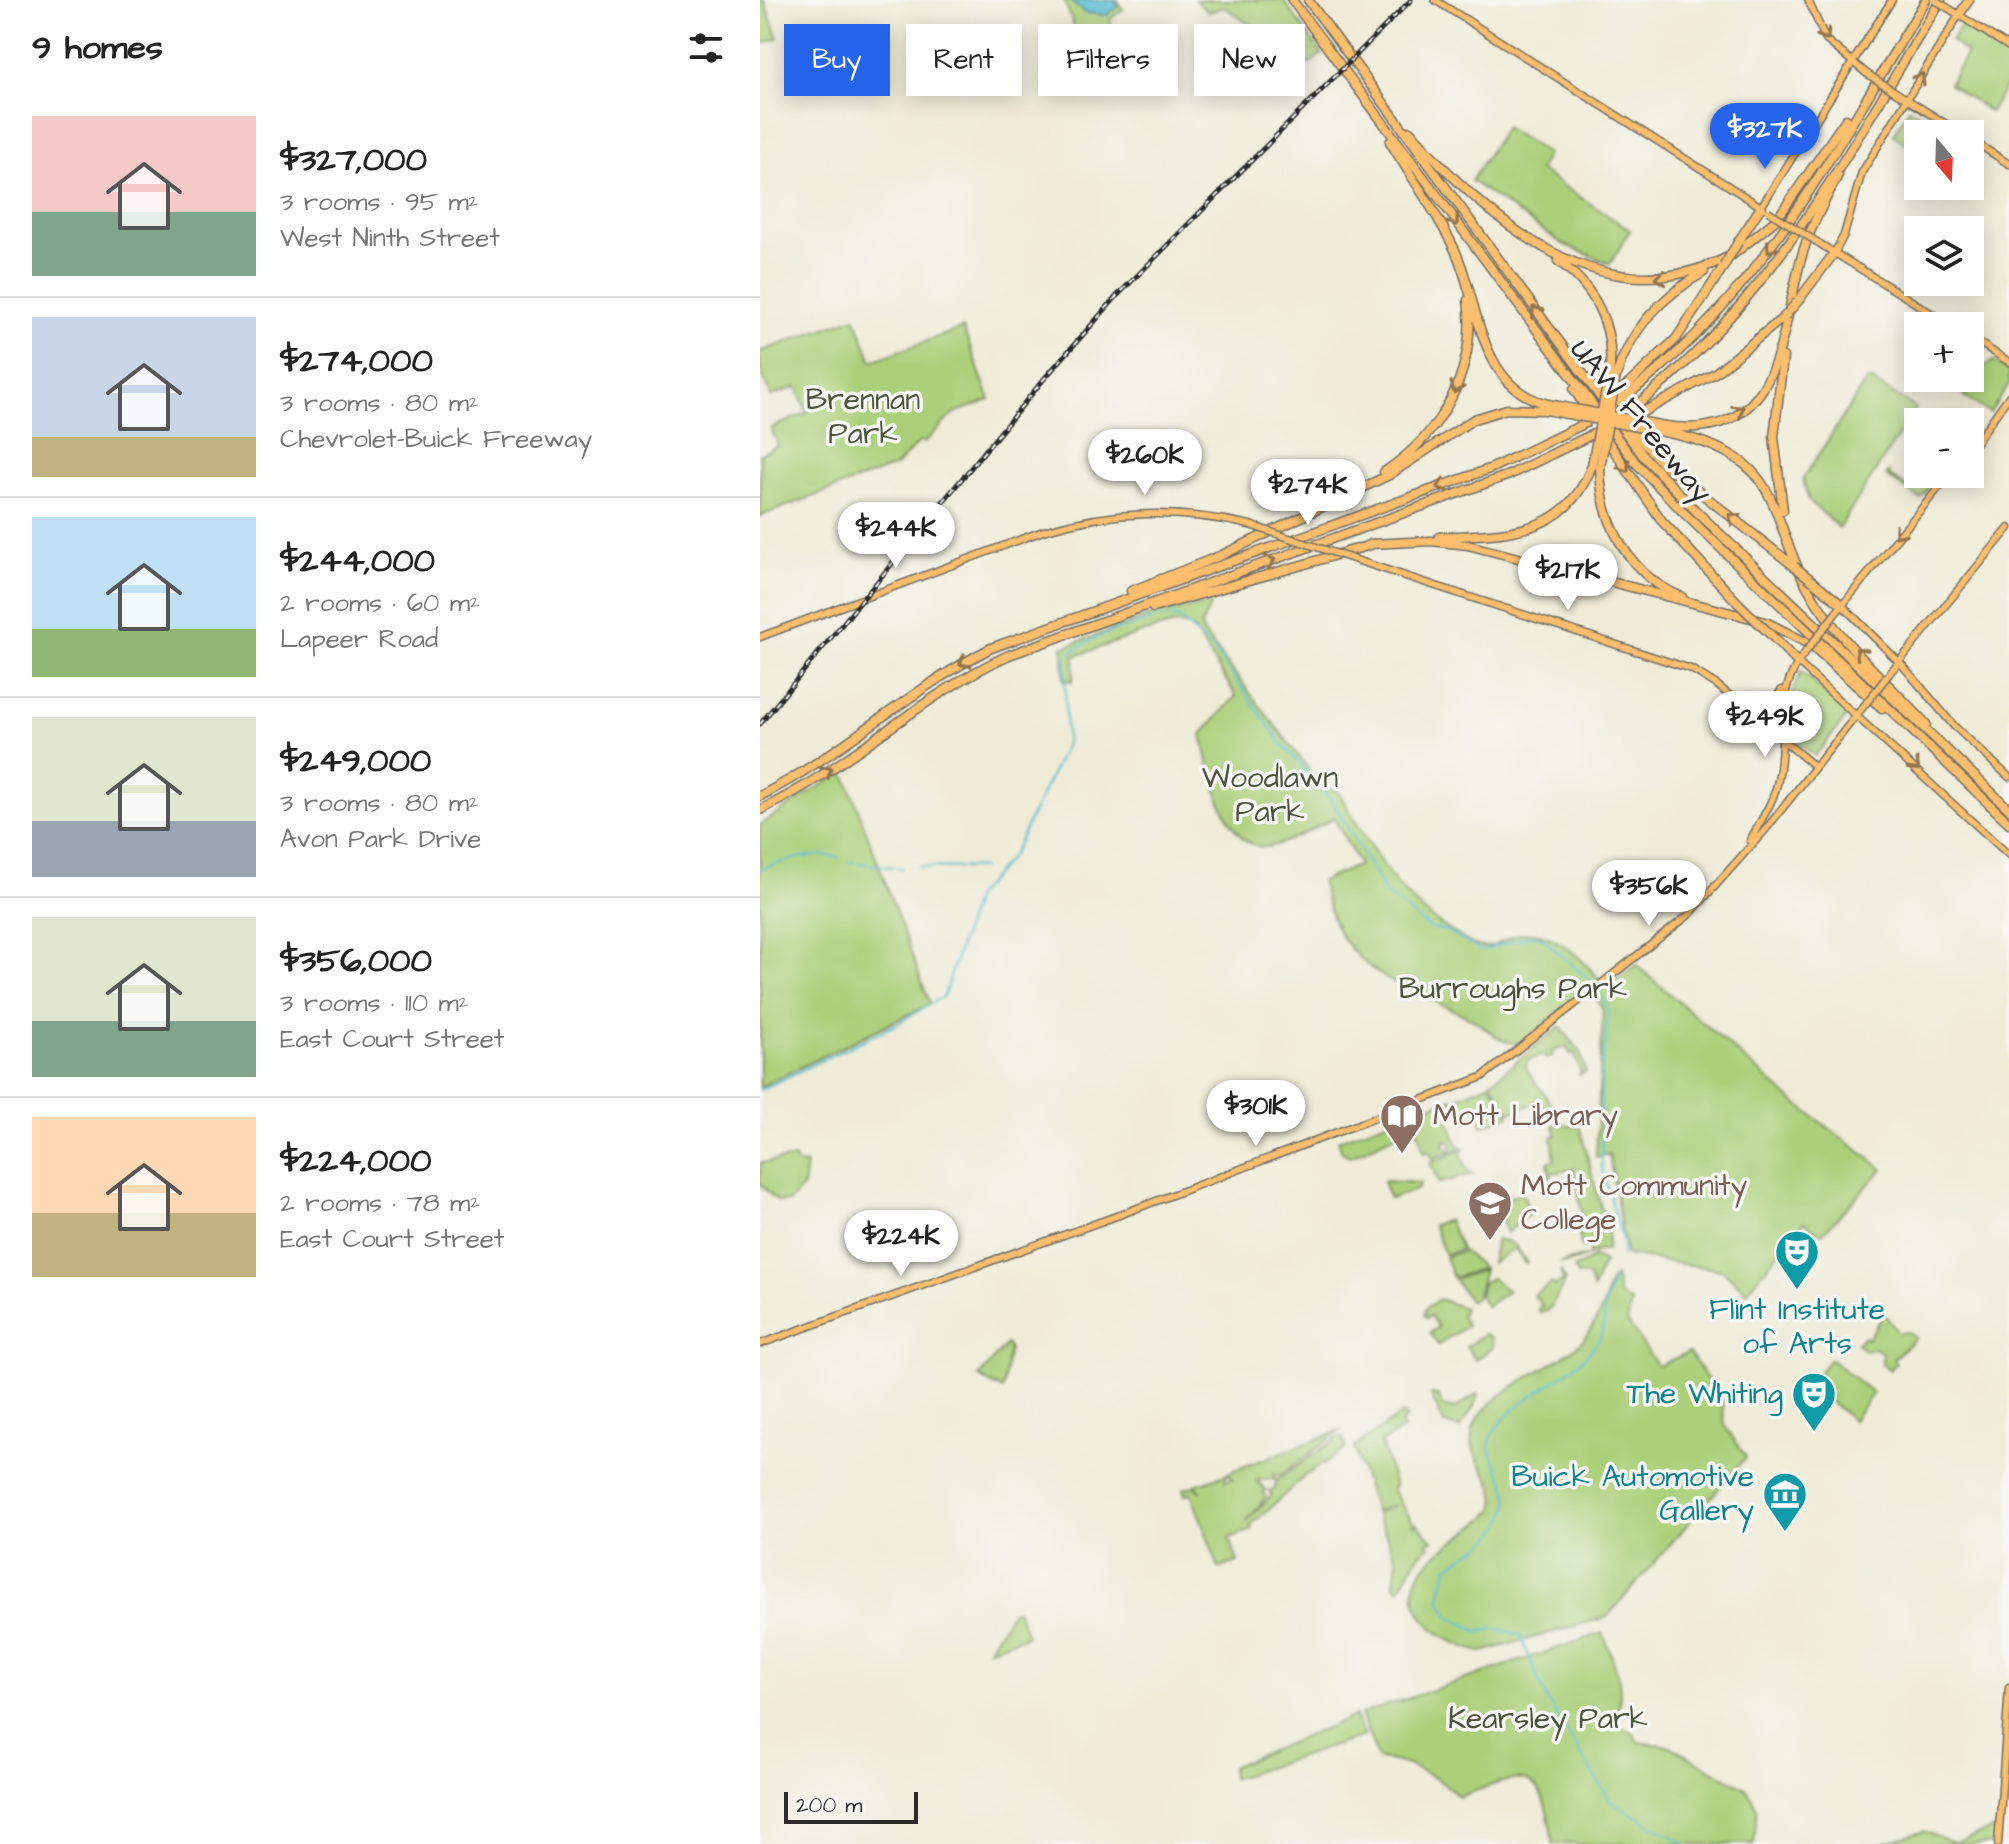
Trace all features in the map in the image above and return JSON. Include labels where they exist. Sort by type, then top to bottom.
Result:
[{"type":"highway","name":"UAW Freeway","points":[[1292,0],[1536,332],[1655,484],[2009,823]]},
{"type":"highway","name":"UAW Freeway","points":[[1308,0],[1635,446],[1674,488],[2009,809]]},
{"type":"highway","points":[[1035,630],[1483,471],[1540,447],[1617,400],[1689,345],[1749,279],[1926,0]]},
{"type":"highway","points":[[1629,415],[1697,355],[1740,310],[1790,244],[1938,0]]},
{"type":"highway","points":[[1959,15],[1969,0]]},
{"type":"highway","points":[[1887,64],[1777,219],[1734,254],[1680,286],[1659,304],[1634,336],[1613,375],[1596,466],[1608,517],[1634,563],[1676,594],[1776,626],[1809,644],[1951,768]]},
{"type":"highway","points":[[1369,84],[1450,177],[1573,272],[1589,291],[1607,328],[1613,375]]},
{"type":"highway","points":[[1356,87],[1458,257],[1495,364],[1518,390],[1547,407]]},
{"type":"highway","points":[[1664,429],[1710,424],[1734,414],[1753,400],[1775,368],[1808,237],[1860,130]]},
{"type":"highway","points":[[1617,400],[1676,339],[1738,242],[1764,209]]},
{"type":"highway","points":[[1515,227],[1576,265],[1625,278],[1677,276],[1734,254]]},
{"type":"highway","points":[[760,810],[812,781],[956,682],[1009,655],[1541,462],[1594,436],[1629,415],[1715,373],[1786,318],[1835,252]]},
{"type":"highway","points":[[1340,497],[1411,453],[1438,421],[1451,399],[1464,366],[1470,331],[1467,297],[1458,257]]},
{"type":"highway","points":[[1786,318],[1774,448],[1780,499],[1796,564]]},
{"type":"highway","points":[[1536,332],[1662,521],[1797,662]]},
{"type":"highway","points":[[1583,373],[1661,462],[1796,564],[1842,605]]},
{"type":"highway","points":[[760,796],[802,772],[938,677],[991,648],[1222,555],[1397,471],[1481,416],[1513,409],[1547,407],[1664,429],[1713,444],[1751,470],[1774,502],[1796,564],[1824,613],[1970,771]]},
{"type":"highway","points":[[1064,634],[1371,544],[1532,527],[1569,504],[1596,466]]},
{"type":"highway","points":[[1371,544],[1457,543],[1737,614]]},
{"type":"main road","points":[[1435,0],[1930,312]]},
{"type":"main road","points":[[1808,0],[1823,35],[1851,64],[1940,120]]},
{"type":"main road","points":[[1764,209],[1892,0]]},
{"type":"main road","points":[[1938,0],[2009,47]]},
{"type":"main road","points":[[1835,252],[1844,235],[1862,173],[1959,15]]},
{"type":"main road","points":[[1984,148],[2009,164]]},
{"type":"main road","points":[[1984,346],[2009,362]]},
{"type":"main road","points":[[1984,431],[2009,396]]},
{"type":"main road","points":[[1751,714],[1769,705],[1786,685],[1797,662],[1938,488]]},
{"type":"main road","points":[[760,637],[1043,531],[1083,519],[1116,514],[1169,513],[1250,525],[1691,669],[1717,685],[1814,766]]},
{"type":"main road","points":[[760,1344],[1122,1214],[1475,1081],[1683,920],[1770,823],[2009,528]]},
{"type":"main road","points":[[1842,605],[1899,662],[1948,720],[2009,777]]},
{"type":"main road","points":[[1797,662],[2009,855]]},
{"type":"main road","points":[[1746,847],[1778,783],[1786,685]]},
{"type":"main road","points":[[1762,818],[1770,823]]},
{"type":"main road","points":[[1998,1844],[2009,1687]]},
{"type":"green space","points":[[760,0],[764,0],[778,38],[760,44]]},
{"type":"green space","points":[[1064,0],[1118,0],[1123,10],[1110,19],[1111,24],[1073,24]]},
{"type":"green space","points":[[1195,0],[1283,0],[1300,24],[1249,24],[1224,7],[1209,12]]},
{"type":"green space","points":[[1961,25],[2009,54],[2009,81],[1990,112],[1949,84],[1967,53],[1951,41]]},
{"type":"green space","points":[[1305,30],[1322,54],[1309,64],[1305,61]]},
{"type":"green space","points":[[1909,108],[1928,120],[1904,120],[1904,142],[1893,135]]},
{"type":"green space","points":[[1505,127],[1547,154],[1539,170],[1630,230],[1610,264],[1563,244],[1471,181]]},
{"type":"green space","name":"Brennan Park","points":[[855,317],[872,361],[963,328],[990,400],[954,413],[896,466],[760,516],[760,454],[778,446],[771,428],[807,413],[797,387],[771,396],[760,368],[760,352]]},
{"type":"green space","points":[[1993,361],[2009,371],[2009,384],[1990,413],[1964,397],[1967,392],[1984,392],[1984,367]]},
{"type":"green space","points":[[1866,381],[1872,381],[1916,408],[1904,408],[1904,427],[1839,528],[1809,501],[1803,479]]},
{"type":"green space","points":[[1889,472],[1904,488],[1930,488],[1920,499],[1886,476]]},
{"type":"green space","points":[[1211,604],[1201,625],[1203,632],[1324,789],[1337,790],[1385,868],[1414,903],[1431,918],[1478,946],[1491,946],[1524,933],[1549,937],[1572,951],[1599,979],[1525,1040],[1511,1043],[1472,1019],[1392,982],[1363,961],[1339,933],[1321,881],[1359,865],[1334,818],[1272,846],[1256,846],[1242,837],[1231,823],[1215,786],[1202,734],[1236,696],[1194,630],[1175,624],[1075,656],[1073,681],[1064,680],[1063,647],[1157,614]]},
{"type":"green space","points":[[1801,671],[1849,714],[1815,756],[1788,734],[1789,702]]},
{"type":"green space","points":[[844,771],[930,1004],[760,1087],[760,825]]},
{"type":"green space","points":[[1636,965],[1793,1101],[1883,1169],[1822,1234],[1804,1222],[1747,1292],[1722,1270],[1626,1255],[1609,1154],[1596,1157],[1603,1010],[1594,995]]},
{"type":"green space","points":[[1560,1027],[1580,1051],[1586,1072],[1578,1075],[1581,1073],[1574,1053],[1570,1054],[1567,1046],[1551,1052],[1552,1056],[1546,1059],[1544,1055],[1528,1060],[1526,1066],[1529,1073],[1552,1108],[1543,1110],[1540,1102],[1510,1112],[1491,1082]]},
{"type":"green space","points":[[1489,1084],[1504,1102],[1509,1116],[1482,1126],[1477,1107],[1459,1108],[1455,1098]]},
{"type":"green space","points":[[1452,1098],[1458,1109],[1447,1115],[1458,1145],[1462,1147],[1451,1152],[1451,1141],[1446,1140],[1444,1144],[1450,1152],[1433,1158],[1428,1151],[1424,1153],[1419,1132],[1410,1132],[1393,1136],[1350,1156],[1342,1152],[1338,1140]]},
{"type":"green space","points":[[1559,1123],[1580,1128],[1608,1234],[1607,1250],[1590,1255],[1588,1247],[1581,1246],[1576,1220],[1583,1219],[1574,1169],[1551,1173],[1550,1185],[1544,1189],[1550,1175],[1548,1162],[1555,1160],[1552,1137],[1557,1135],[1553,1125]]},
{"type":"green space","points":[[1464,1149],[1461,1153],[1468,1172],[1473,1174],[1439,1183],[1430,1163]]},
{"type":"green space","points":[[795,1158],[797,1164],[806,1165],[803,1187],[789,1202],[778,1202],[760,1184],[760,1163]]},
{"type":"green space","points":[[1383,1182],[1420,1183],[1418,1189],[1390,1199]]},
{"type":"green space","points":[[1522,1192],[1530,1213],[1506,1233],[1497,1203]]},
{"type":"green space","points":[[1448,1220],[1461,1249],[1445,1255],[1433,1225]]},
{"type":"green space","points":[[1496,1239],[1514,1244],[1527,1262],[1525,1264],[1515,1249],[1491,1263]]},
{"type":"green space","points":[[1463,1251],[1483,1268],[1453,1278],[1445,1257]]},
{"type":"green space","points":[[1594,1257],[1604,1262],[1593,1289],[1588,1276],[1577,1275],[1574,1269]]},
{"type":"green space","points":[[1484,1270],[1476,1298],[1470,1301],[1454,1279]]},
{"type":"green space","points":[[1560,1270],[1566,1280],[1549,1310],[1541,1313],[1538,1309],[1542,1306],[1534,1295],[1552,1283],[1555,1286],[1563,1281]]},
{"type":"green space","points":[[1615,1276],[1619,1295],[1631,1303],[1627,1322],[1658,1366],[1689,1352],[1722,1401],[1725,1426],[1746,1457],[1607,1617],[1482,1652],[1458,1644],[1435,1631],[1424,1619],[1415,1600],[1415,1584],[1435,1556],[1494,1509],[1494,1489],[1472,1445],[1477,1420],[1502,1394],[1582,1341],[1600,1313]]},
{"type":"green space","points":[[1491,1278],[1508,1291],[1486,1306],[1479,1295],[1482,1283]]},
{"type":"green space","points":[[1439,1299],[1464,1308],[1461,1316],[1467,1326],[1438,1345],[1430,1333],[1438,1327],[1431,1316],[1426,1318],[1424,1315],[1426,1308]]},
{"type":"green space","points":[[1884,1313],[1898,1333],[1908,1332],[1915,1338],[1893,1359],[1896,1363],[1890,1370],[1882,1364],[1882,1353],[1876,1348],[1865,1351],[1857,1344],[1864,1336],[1868,1339]]},
{"type":"green space","points":[[1484,1334],[1491,1337],[1493,1347],[1476,1360],[1466,1347]]},
{"type":"green space","points":[[1006,1344],[1009,1348],[1003,1390],[979,1377]]},
{"type":"green space","points":[[1830,1359],[1873,1393],[1853,1420],[1809,1385]]},
{"type":"green space","points":[[1478,1393],[1476,1403],[1460,1428],[1444,1424],[1431,1395],[1439,1396],[1442,1406],[1455,1409]]},
{"type":"green space","points":[[1402,1414],[1407,1418],[1401,1423],[1404,1428],[1381,1443],[1395,1486],[1392,1489],[1415,1526],[1416,1523],[1433,1540],[1427,1542],[1430,1546],[1419,1555],[1399,1589],[1394,1585],[1397,1560],[1376,1513],[1395,1505],[1375,1512],[1354,1447]]},
{"type":"green space","points":[[1342,1430],[1279,1476],[1273,1474],[1275,1479],[1257,1480],[1266,1491],[1263,1493],[1266,1497],[1246,1522],[1272,1495],[1269,1492],[1275,1489],[1276,1481],[1339,1437],[1343,1438],[1346,1449],[1306,1475],[1251,1525],[1252,1530],[1229,1538],[1238,1562],[1219,1568],[1191,1493],[1185,1495],[1183,1489],[1193,1486],[1202,1492],[1195,1485],[1227,1474],[1225,1481],[1233,1479],[1228,1473]]},
{"type":"green space","points":[[1013,1610],[1017,1610],[1027,1636],[988,1649]]},
{"type":"green space","name":"Kearsley Park","points":[[1603,1633],[1620,1689],[1613,1726],[1632,1731],[1638,1742],[1669,1746],[1747,1789],[1757,1808],[1754,1844],[1553,1844],[1543,1800],[1527,1781],[1501,1782],[1459,1797],[1422,1771],[1378,1759],[1361,1714]]},
{"type":"green space","points":[[1355,1716],[1364,1736],[1232,1779],[1231,1767]]},
{"type":"green space","points":[[1999,1827],[1998,1844],[1880,1844],[1924,1831],[1955,1843]]},
{"type":"water","points":[[1068,0],[1114,0],[1119,6],[1107,15],[1086,13]]},
{"type":"waterway","points":[[760,1090],[897,1024],[944,996],[975,897],[1013,854],[1066,744],[1065,660],[1082,645],[1108,633],[1172,616],[1182,621],[1215,651],[1282,744],[1331,799],[1386,894],[1430,928],[1447,931],[1481,951],[1529,936],[1541,937],[1593,983]]},
{"type":"waterway","points":[[760,869],[810,856],[839,858]]},
{"type":"waterway","points":[[849,862],[902,868]]},
{"type":"waterway","points":[[919,867],[982,868]]},
{"type":"waterway","points":[[1600,993],[1609,1012],[1601,1073],[1602,1169],[1623,1243],[1622,1257]]},
{"type":"waterway","points":[[1613,1279],[1605,1306],[1603,1330],[1593,1348],[1567,1372],[1520,1405],[1495,1430],[1490,1442],[1491,1453],[1507,1487],[1509,1500],[1506,1515],[1491,1538],[1447,1568],[1440,1599],[1449,1616],[1479,1632],[1495,1628],[1520,1635],[1547,1700],[1611,1802],[1686,1844]]},
{"type":"railway","points":[[760,724],[1044,379],[1117,296],[1411,0]]},
{"type":"place","name":"Mott Library","points":[[1402,1155]]},
{"type":"place","name":"Mott Community College","points":[[1490,1242]]},
{"type":"place","name":"Flint Institute of Arts","points":[[1797,1291]]},
{"type":"place","name":"The Whiting","points":[[1814,1433]]},
{"type":"place","name":"Buick Automotive Gallery","points":[[1785,1533]]},
{"type":"park label","name":"Woodlawn Park","points":[[1270,795]]},
{"type":"park label","name":"Burroughs Park","points":[[1513,989]]}]
